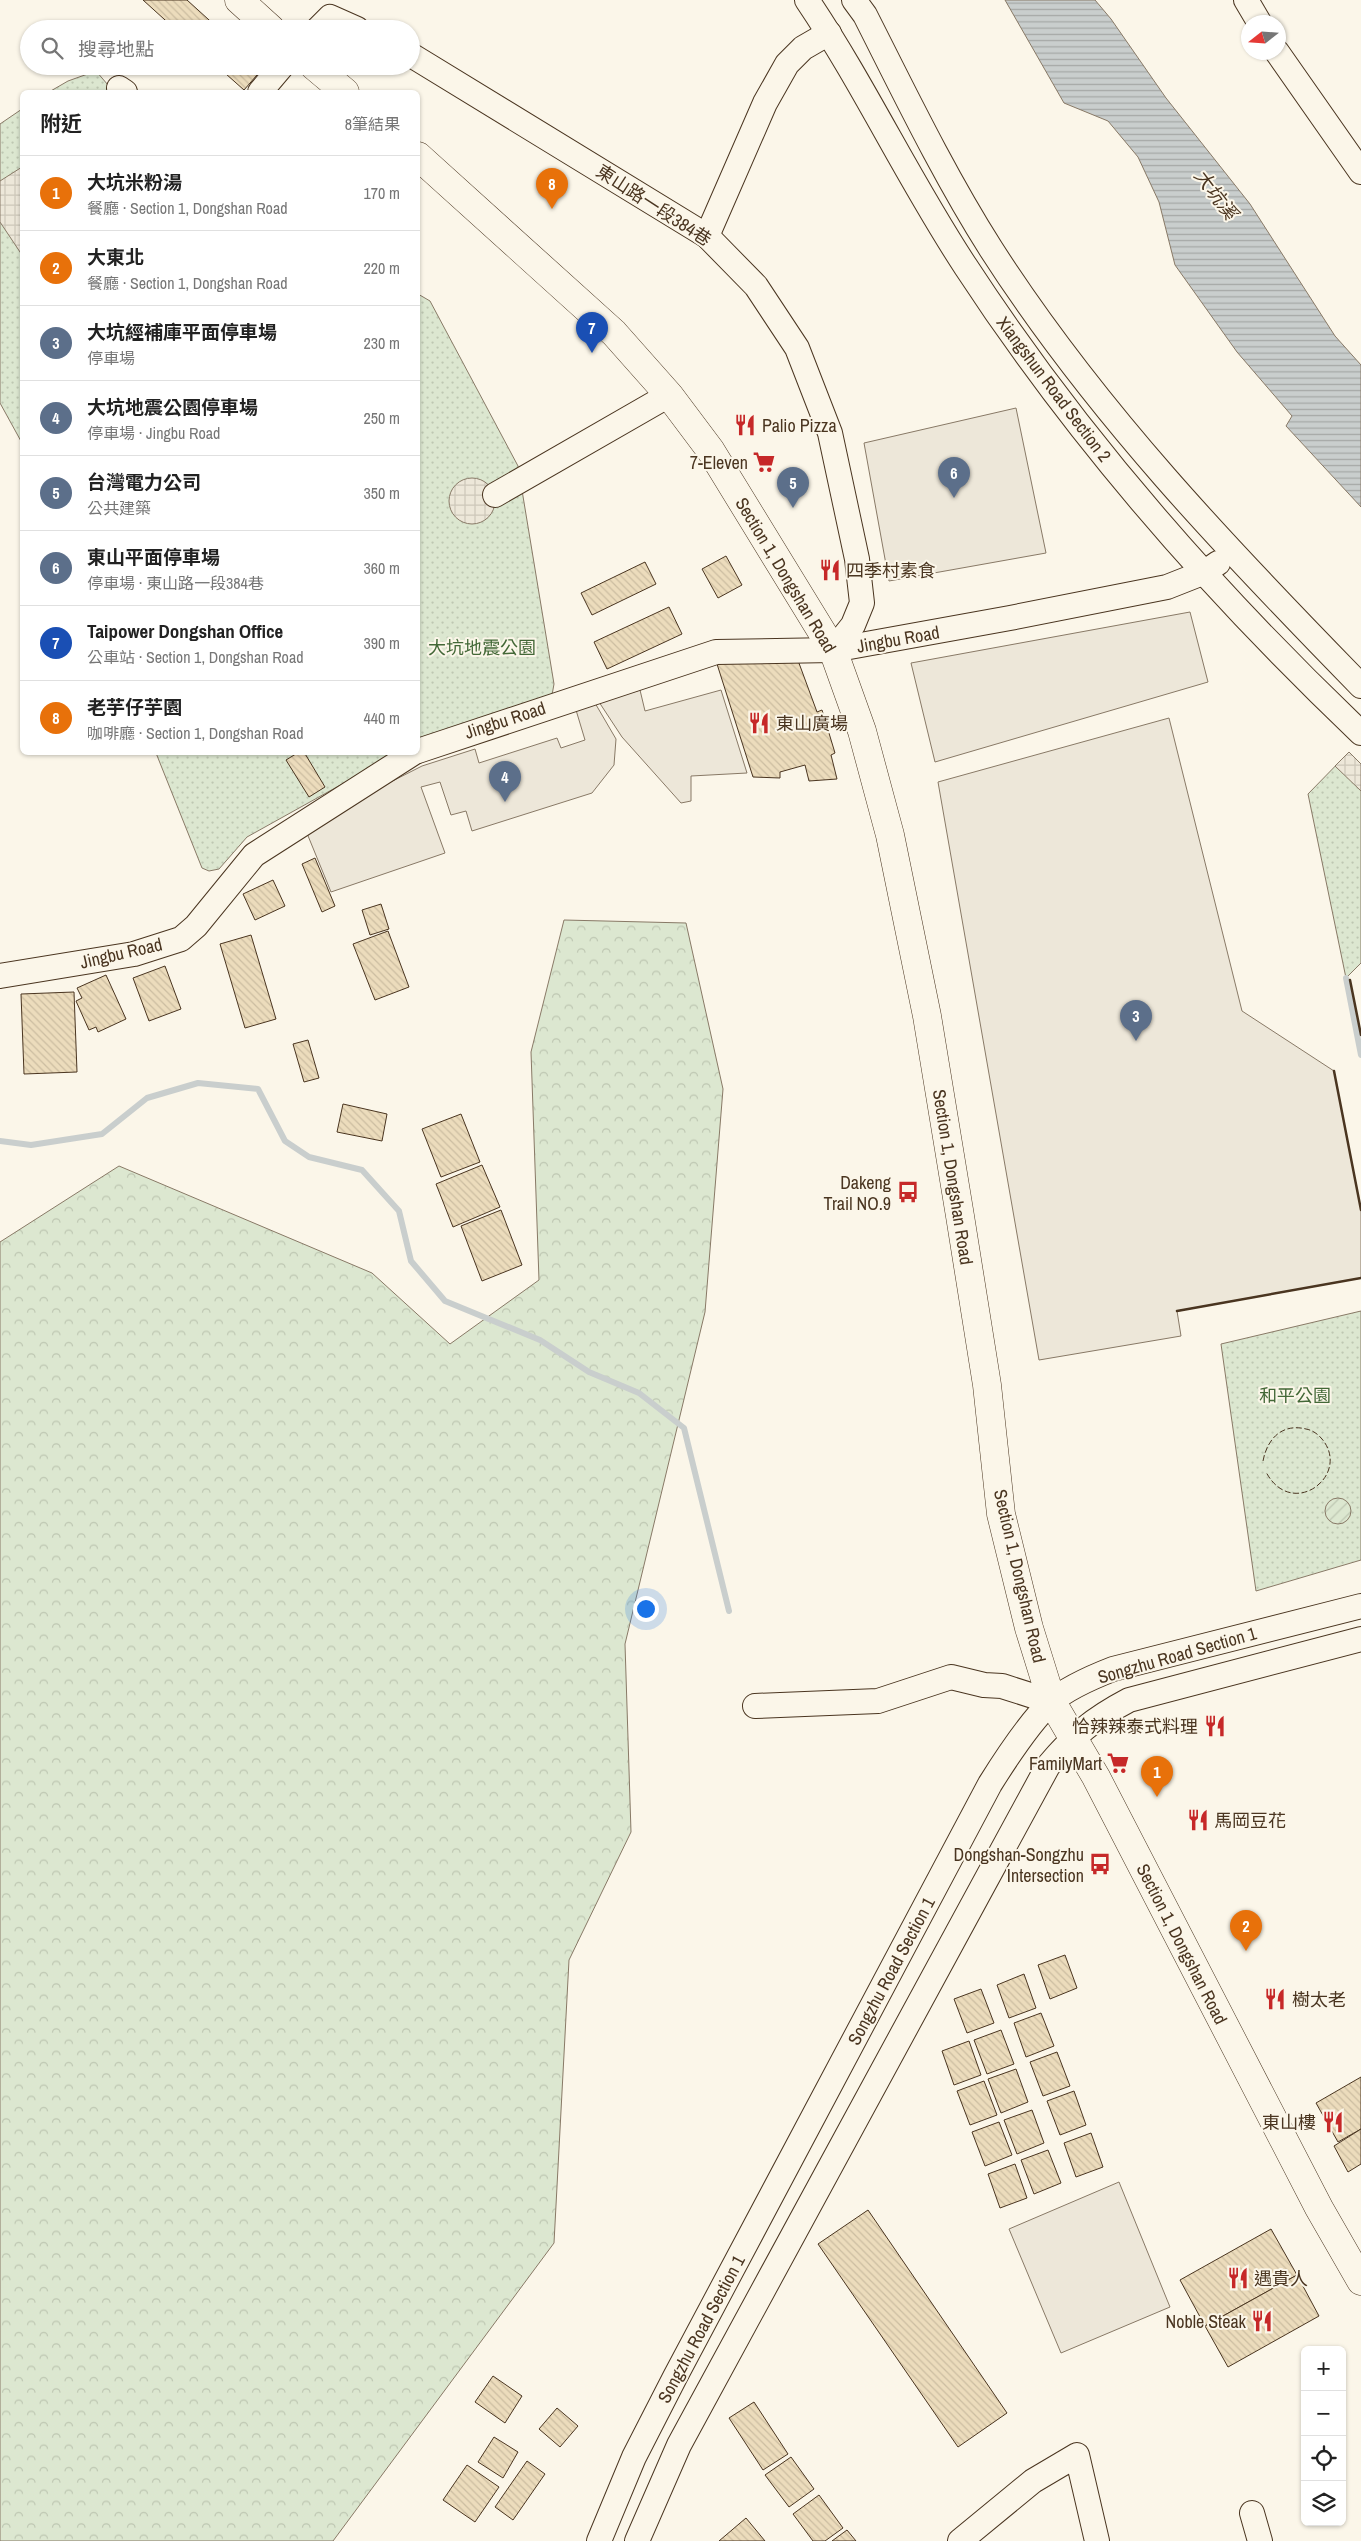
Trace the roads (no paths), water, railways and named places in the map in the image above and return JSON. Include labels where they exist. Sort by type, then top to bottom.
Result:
[{"type":"main road","points":[[239,0],[261,20]]},
{"type":"main road","points":[[325,75],[343,90]]},
{"type":"main road","name":"Section 1, Dongshan Road","points":[[420,158],[614,333],[669,395],[711,451],[833,650],[862,731],[890,835],[927,1016],[987,1385],[1001,1514],[1029,1628],[1052,1702],[1128,1838],[1207,1995],[1319,2208],[1361,2281]]},
{"type":"street","name":"Xiangshun Road Section 2","points":[[807,0],[829,33],[909,174],[965,266],[1032,364],[1093,443],[1205,572],[1332,706],[1361,733]]},
{"type":"street","name":"Xiangshun Road Section 2","points":[[854,0],[864,15],[937,155],[991,249],[1058,346],[1116,423],[1231,553],[1361,686]]},
{"type":"street","points":[[1246,0],[1255,15]]},
{"type":"street","points":[[708,236],[765,103],[787,64],[803,48],[829,33]]},
{"type":"street","name":"東山路一段384巷","points":[[420,60],[708,236],[756,286],[797,348],[830,433],[857,559],[862,603],[853,625],[833,650]]},
{"type":"street","points":[[1282,60],[1361,172]]},
{"type":"street","points":[[262,90],[274,75]]},
{"type":"street","points":[[495,495],[669,395]]},
{"type":"street","name":"Jingbu Road","points":[[420,751],[716,652],[833,650],[1167,587],[1205,572],[1231,553]]},
{"type":"street","name":"Jingbu Road","points":[[0,976],[134,954],[181,939],[196,926],[254,855],[411,755]]},
{"type":"street","name":"Songzhu Road Section 1","points":[[599,2541],[634,2457],[675,2377],[990,1784],[1005,1761],[1052,1702],[1095,1676],[1113,1669],[1361,1606]]},
{"type":"street","name":"Songzhu Road Section 1","points":[[637,2541],[679,2445],[1012,1828],[1048,1766],[1072,1737],[1108,1711],[1129,1700],[1361,1640]]},
{"type":"street","points":[[755,1706],[878,1701],[951,1677],[984,1685],[1002,1686],[1052,1702]]},
{"type":"street","points":[[960,2541],[1033,2481],[1077,2455],[1097,2541]]},
{"type":"street","points":[[1252,2513],[1260,2541]]},
{"type":"water","name":"大坑溪","points":[[1005,0],[1095,0],[1111,19],[1166,98],[1250,204],[1335,336],[1361,365],[1361,507],[1286,426],[1292,416],[1237,352],[1175,265],[1159,202],[1138,157],[1108,121],[1064,103]]},
{"type":"waterway","points":[[1346,978],[1361,1055]]},
{"type":"waterway","points":[[0,1141],[31,1145],[102,1134],[147,1098],[198,1083],[258,1089],[285,1141],[309,1157],[362,1170],[399,1211],[411,1261],[445,1301],[540,1340],[589,1372],[639,1393],[684,1428],[729,1611]]},
{"type":"place","name":"老芋仔芋園","points":[[552,209]]},
{"type":"place","name":"Taipower Dongshan Office","points":[[592,353]]},
{"type":"place","name":"Palio Pizza","points":[[745,425]]},
{"type":"place","name":"7-Eleven","points":[[764,462]]},
{"type":"place","name":"東山平面停車場","points":[[954,498]]},
{"type":"place","name":"台灣電力公司","points":[[793,508]]},
{"type":"place","name":"四季村素食","points":[[830,570]]},
{"type":"place","name":"東山廣場","points":[[759,723]]},
{"type":"place","name":"大坑地震公園停車場","points":[[505,802]]},
{"type":"place","name":"大坑經補庫平面停車場","points":[[1136,1041]]},
{"type":"place","name":"Dakeng Trail NO.9","points":[[908,1192]]},
{"type":"place","name":"恰辣辣泰式料理","points":[[1215,1726]]},
{"type":"place","name":"FamilyMart","points":[[1118,1763]]},
{"type":"place","name":"大坑米粉湯","points":[[1157,1797]]},
{"type":"place","name":"馬岡豆花","points":[[1198,1820]]},
{"type":"place","name":"Dongshan-Songzhu Intersection","points":[[1100,1864]]},
{"type":"place","name":"大東北","points":[[1246,1951]]},
{"type":"place","name":"樹太老","points":[[1275,1999]]},
{"type":"place","name":"東山樓","points":[[1333,2122]]},
{"type":"place","name":"遇貴人","points":[[1238,2278]]},
{"type":"place","name":"Noble Steak","points":[[1262,2321]]},
{"type":"park label","name":"大坑地震公園","points":[[482,647]]},
{"type":"park label","name":"和平公園","points":[[1295,1395]]}]
